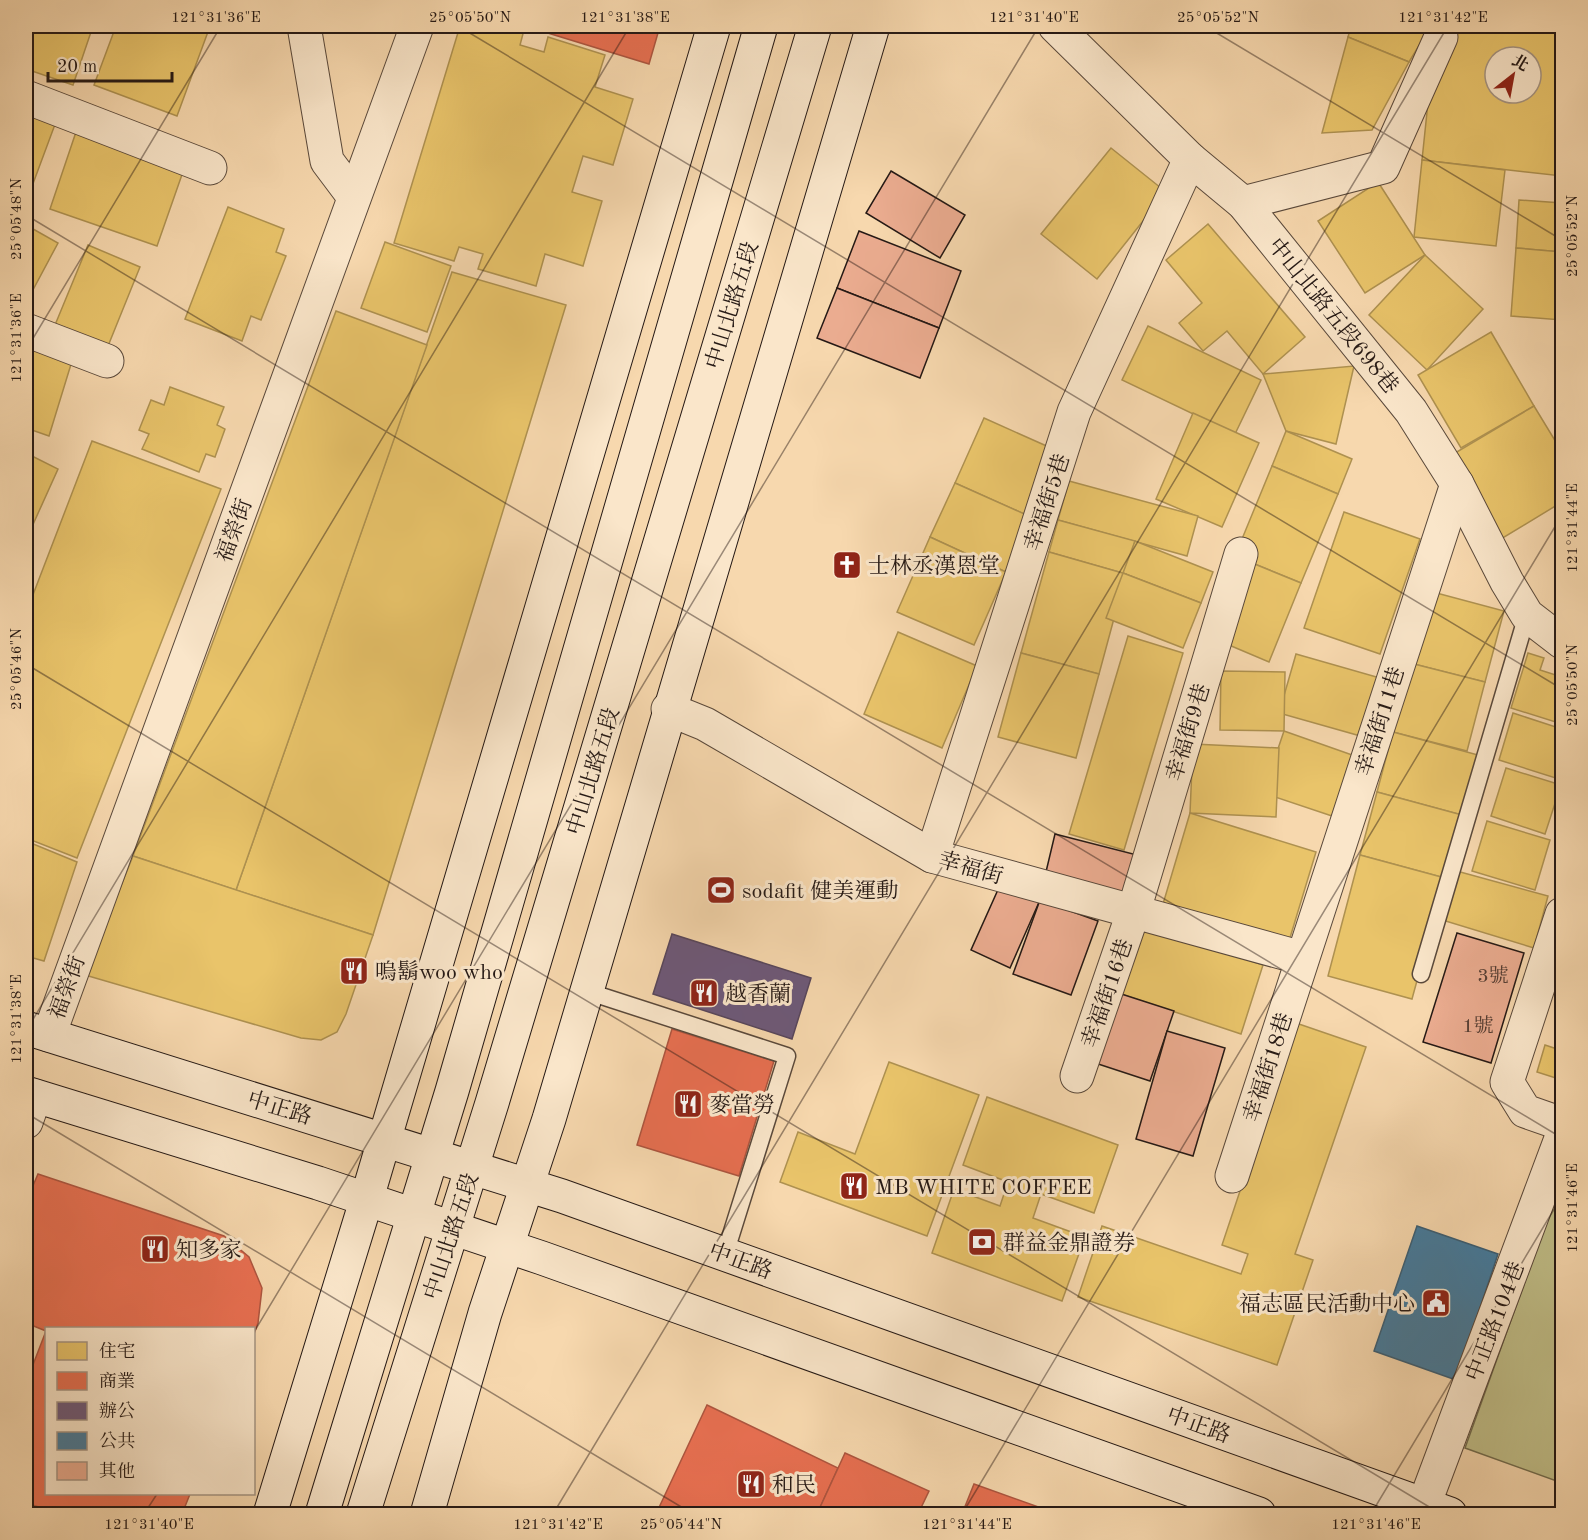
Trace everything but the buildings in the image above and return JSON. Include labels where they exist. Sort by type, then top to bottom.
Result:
[{"type":"main road","points":[[303,26],[327,161],[354,197]]},
{"type":"main road","name":"福榮街","points":[[37,1031],[417,26]]},
{"type":"main road","points":[[270,1515],[367,1198],[714,26]]},
{"type":"main road","name":"中山北路五段","points":[[322,1515],[432,1155],[761,26]]},
{"type":"main road","name":"中山北路五段","points":[[363,1515],[471,1168],[815,26]]},
{"type":"main road","points":[[427,1515],[485,1313],[528,1187],[873,26]]},
{"type":"main road","name":"中山北路五段698巷","points":[[1055,26],[1190,159],[1243,202],[1411,411],[1457,484],[1507,582],[1527,615],[1563,642]]},
{"type":"main road","points":[[1243,202],[1383,167],[1441,37]]},
{"type":"main road","points":[[26,97],[210,168]]},
{"type":"main road","name":"幸福街5巷","points":[[932,856],[1074,412],[1190,159]]},
{"type":"main road","points":[[26,330],[107,361]]},
{"type":"main road","name":"幸福街11巷","points":[[1302,958],[1457,484]]},
{"type":"main road","name":"幸福街9巷","points":[[1134,910],[1241,554]]},
{"type":"main road","name":"幸福街","points":[[669,709],[705,724],[932,856],[1302,958]]},
{"type":"main road","name":"幸福街16巷","points":[[1077,1076],[1134,910]]},
{"type":"main road","points":[[1563,914],[1507,1082],[1525,1111],[1563,1124]]},
{"type":"main road","name":"幸福街18巷","points":[[1232,1176],[1302,958]]},
{"type":"main road","name":"中正路","points":[[37,1031],[562,1196],[1437,1510]]},
{"type":"main road","points":[[29,1104],[367,1198],[1258,1515]]},
{"type":"main road","name":"中正路104巷","points":[[1437,1510],[1563,1136]]},
{"type":"lane","points":[[1421,974],[1527,615]]},
{"type":"lane","points":[[586,991],[787,1056],[725,1254]]},
{"type":"shaded area","points":[[1562,1178],[1562,1483],[1465,1448]]},
{"type":"place","name":"士林丞漢恩堂","points":[[847,565]]},
{"type":"place","name":"sodafit 健美運動","points":[[721,890]]},
{"type":"place","name":"嗚鬍woo who","points":[[354,971]]},
{"type":"place","name":"越香蘭","points":[[704,993]]},
{"type":"place","name":"麥當勞","points":[[688,1104]]},
{"type":"place","name":"MB WHITE COFFEE","points":[[854,1186]]},
{"type":"place","name":"群益金鼎證券","points":[[982,1242]]},
{"type":"place","name":"知多家","points":[[155,1249]]},
{"type":"place","name":"福志區民活動中心","points":[[1436,1303]]},
{"type":"place","name":"和民","points":[[751,1484]]}]
